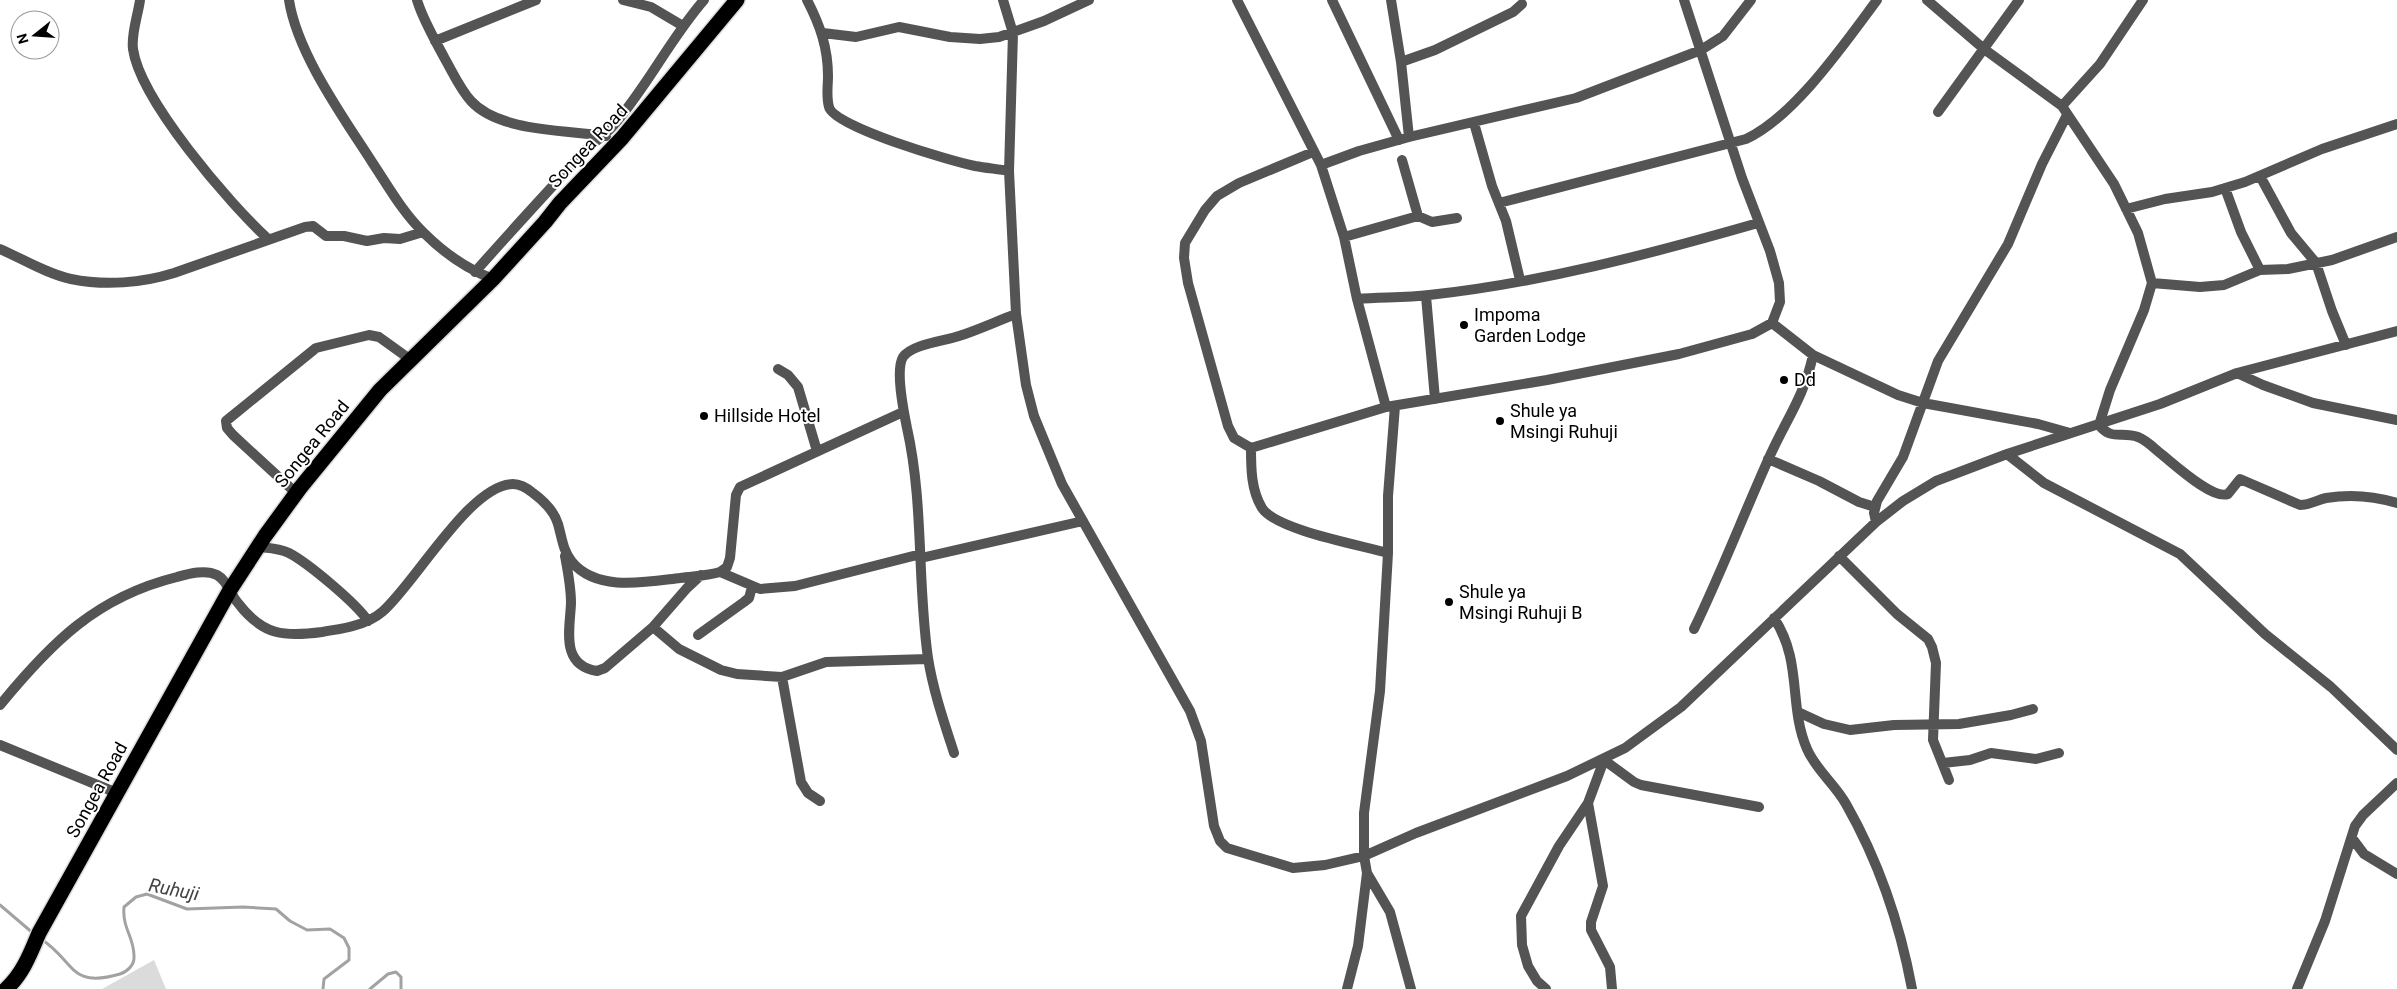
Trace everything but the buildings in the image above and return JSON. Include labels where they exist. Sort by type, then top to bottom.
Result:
[{"type":"highway","name":"Songea Road","points":[[10,986],[31,954],[39,932],[230,590],[296,493],[359,415],[410,360],[493,279],[546,222],[560,203],[622,138],[737,0]]},
{"type":"street","points":[[140,0],[133,48],[145,82],[165,115],[202,166],[249,221],[268,239]]},
{"type":"street","points":[[289,0],[300,36],[316,71],[403,209],[440,248],[475,272],[493,279]]},
{"type":"street","points":[[416,0],[435,41],[464,91],[471,101],[489,115],[512,123],[622,138]]},
{"type":"street","points":[[435,41],[536,0]]},
{"type":"street","points":[[623,0],[651,7]]},
{"type":"street","points":[[642,0],[683,26]]},
{"type":"street","points":[[475,272],[555,182],[586,150],[604,136],[638,93],[683,26],[704,0]]},
{"type":"street","points":[[807,0],[823,33],[826,50],[829,109],[838,118],[884,138],[932,155],[974,166],[1009,170]]},
{"type":"street","points":[[1003,0],[1013,33],[1009,170],[1016,314],[1026,385],[1034,416],[1062,484],[1190,711],[1201,741],[1214,826],[1220,840],[1227,848],[1293,868],[1325,865],[1364,856],[1416,833],[1567,776],[1604,760],[1625,748],[1680,707],[1876,522],[1908,497],[1936,481],[2007,454],[2099,425],[2237,373],[2397,331]]},
{"type":"street","points":[[823,33],[856,37],[899,27],[950,37],[980,39],[1013,33],[1088,0]]},
{"type":"street","points":[[1237,0],[1313,152],[1321,164],[1344,237],[1357,299],[1391,407],[1388,553],[1380,690],[1364,813],[1364,856],[1367,873],[1358,946],[1347,989]]},
{"type":"street","points":[[1332,0],[1404,138]]},
{"type":"street","points":[[1391,0],[1401,62],[1404,138]]},
{"type":"street","points":[[1313,152],[1246,179],[1217,196],[1205,210],[1185,243],[1184,258],[1188,283],[1228,426],[1234,438],[1251,448],[1391,407],[1679,354],[1752,334],[1772,323],[1780,302],[1779,283],[1770,251],[1758,223],[1684,0]]},
{"type":"street","points":[[1321,164],[1404,138],[1576,98],[1701,50],[1723,36],[1751,0]]},
{"type":"street","points":[[1498,203],[1731,142],[1760,132],[1784,112],[1809,86],[1877,0]]},
{"type":"street","points":[[1926,0],[1984,49],[2064,110],[2110,177],[2138,233],[2152,283],[2144,310],[2110,390],[2099,425]]},
{"type":"street","points":[[1938,112],[2019,0]]},
{"type":"street","points":[[1876,522],[1874,507],[1903,457],[1942,352],[2008,244],[2064,110],[2100,64],[2143,0]]},
{"type":"street","points":[[1401,62],[1450,42],[1513,12],[1522,4]]},
{"type":"street","points":[[1474,123],[1498,203],[1506,220],[1520,280]]},
{"type":"street","points":[[2126,209],[2225,188],[2260,176],[2322,149],[2397,124]]},
{"type":"street","points":[[1402,160],[1418,216]]},
{"type":"street","points":[[2260,176],[2291,233],[2316,263],[2346,345]]},
{"type":"street","points":[[2225,188],[2241,232],[2260,270]]},
{"type":"street","points":[[1344,237],[1418,216],[1432,222],[1457,218]]},
{"type":"street","points":[[1357,299],[1426,296],[1520,280],[1645,255],[1758,223]]},
{"type":"street","points":[[0,249],[70,279],[96,283],[130,282],[174,273],[310,226],[326,236],[344,236],[367,241],[384,238],[400,239],[423,232]]},
{"type":"street","points":[[2152,283],[2217,286],[2233,282],[2260,270],[2288,270],[2357,252],[2397,238]]},
{"type":"street","points":[[1426,296],[1435,399]]},
{"type":"street","points":[[954,753],[940,711],[928,659],[918,490],[903,412],[900,366],[903,356],[923,345],[959,336],[1016,314]]},
{"type":"street","points":[[1772,323],[1813,355],[1898,395],[1923,403],[2038,424],[2070,433]]},
{"type":"street","points":[[296,493],[227,428],[225,424],[230,417],[316,348],[369,335],[379,337],[410,360]]},
{"type":"street","points":[[1694,629],[1718,579],[1768,459],[1803,393],[1813,355]]},
{"type":"street","points":[[778,369],[788,375],[798,387],[817,451]]},
{"type":"street","points":[[2237,373],[2313,403],[2397,420]]},
{"type":"street","points":[[564,550],[573,564],[589,576],[610,582],[638,582],[720,572],[727,567],[730,558],[736,494],[740,487],[903,412]]},
{"type":"street","points":[[2099,425],[2111,435],[2129,435],[2147,442],[2195,480],[2220,495],[2228,494],[2240,479],[2300,505],[2310,504],[2326,498],[2362,496],[2397,503]]},
{"type":"street","points":[[1251,448],[1252,480],[1255,493],[1262,508],[1272,518],[1333,539],[1388,553]]},
{"type":"street","points":[[2007,454],[2044,483],[2180,554],[2266,634],[2331,687],[2397,750]]},
{"type":"street","points":[[1768,459],[1819,481],[1859,502],[1874,507]]},
{"type":"street","points":[[0,705],[60,637],[103,606],[127,593],[156,582],[202,572],[215,574],[225,580],[238,603],[259,624],[279,634],[293,636],[350,627],[368,621],[390,604],[458,523],[486,494],[495,489],[514,484],[521,485],[544,501],[557,522],[569,577],[570,603],[567,636],[571,650],[580,664],[597,671],[605,668],[652,627],[701,575]]},
{"type":"street","points":[[720,572],[760,589],[795,586],[921,556],[1083,521]]},
{"type":"street","points":[[258,547],[282,550],[296,558],[355,605],[368,621]]},
{"type":"street","points":[[1839,556],[1897,614],[1928,639],[1932,647],[1936,663],[1934,740],[1949,780]]},
{"type":"street","points":[[698,635],[749,598],[752,587]]},
{"type":"street","points":[[1774,618],[1789,646],[1798,712],[1806,748],[1815,764],[1841,795],[1873,856],[1899,929],[1912,989]]},
{"type":"street","points":[[652,627],[679,649],[721,670],[737,674],[782,677],[826,662],[928,659]]},
{"type":"street","points":[[782,677],[801,782],[808,793],[820,802]]},
{"type":"street","points":[[1798,712],[1824,724],[1850,730],[1894,725],[1935,726],[1986,720],[2033,709]]},
{"type":"street","points":[[0,746],[117,793]]},
{"type":"street","points":[[1943,763],[1970,760],[1992,754],[2036,759],[2059,752]]},
{"type":"street","points":[[1546,989],[1537,981],[1528,966],[1522,945],[1521,916],[1558,846],[1588,803],[1604,760]]},
{"type":"street","points":[[1604,760],[1641,785],[1759,807]]},
{"type":"street","points":[[2297,989],[2326,921],[2358,820],[2397,783]]},
{"type":"street","points":[[1588,803],[1603,886],[1591,922],[1591,930],[1610,968],[1612,989]]},
{"type":"street","points":[[2352,838],[2364,854],[2397,874]]},
{"type":"street","points":[[1367,873],[1390,912],[1411,989]]},
{"type":"shaded area","points":[[154,960],[166,989],[102,989]]},
{"type":"waterway","name":"Ruhuji","points":[[41,939],[52,947],[74,970],[91,978],[103,978],[123,973],[133,963],[134,951],[125,921],[124,907],[136,897],[147,894],[187,909],[243,907],[276,909],[290,921],[307,930],[330,929],[344,938],[349,948],[349,960],[324,979],[323,989]]},
{"type":"waterway","name":"Ruhuji","points":[[0,905],[34,934]]},
{"type":"waterway","name":"Ruhuji","points":[[370,989],[388,974],[396,972],[401,977],[401,989]]},
{"type":"place","name":"Impoma Garden Lodge","points":[[1464,325]]},
{"type":"place","name":"Dd","points":[[1784,380]]},
{"type":"place","name":"Hillside Hotel","points":[[704,416]]},
{"type":"place","name":"Shule ya Msingi Ruhuji","points":[[1500,421]]},
{"type":"place","name":"Shule ya Msingi Ruhuji B","points":[[1449,602]]}]
